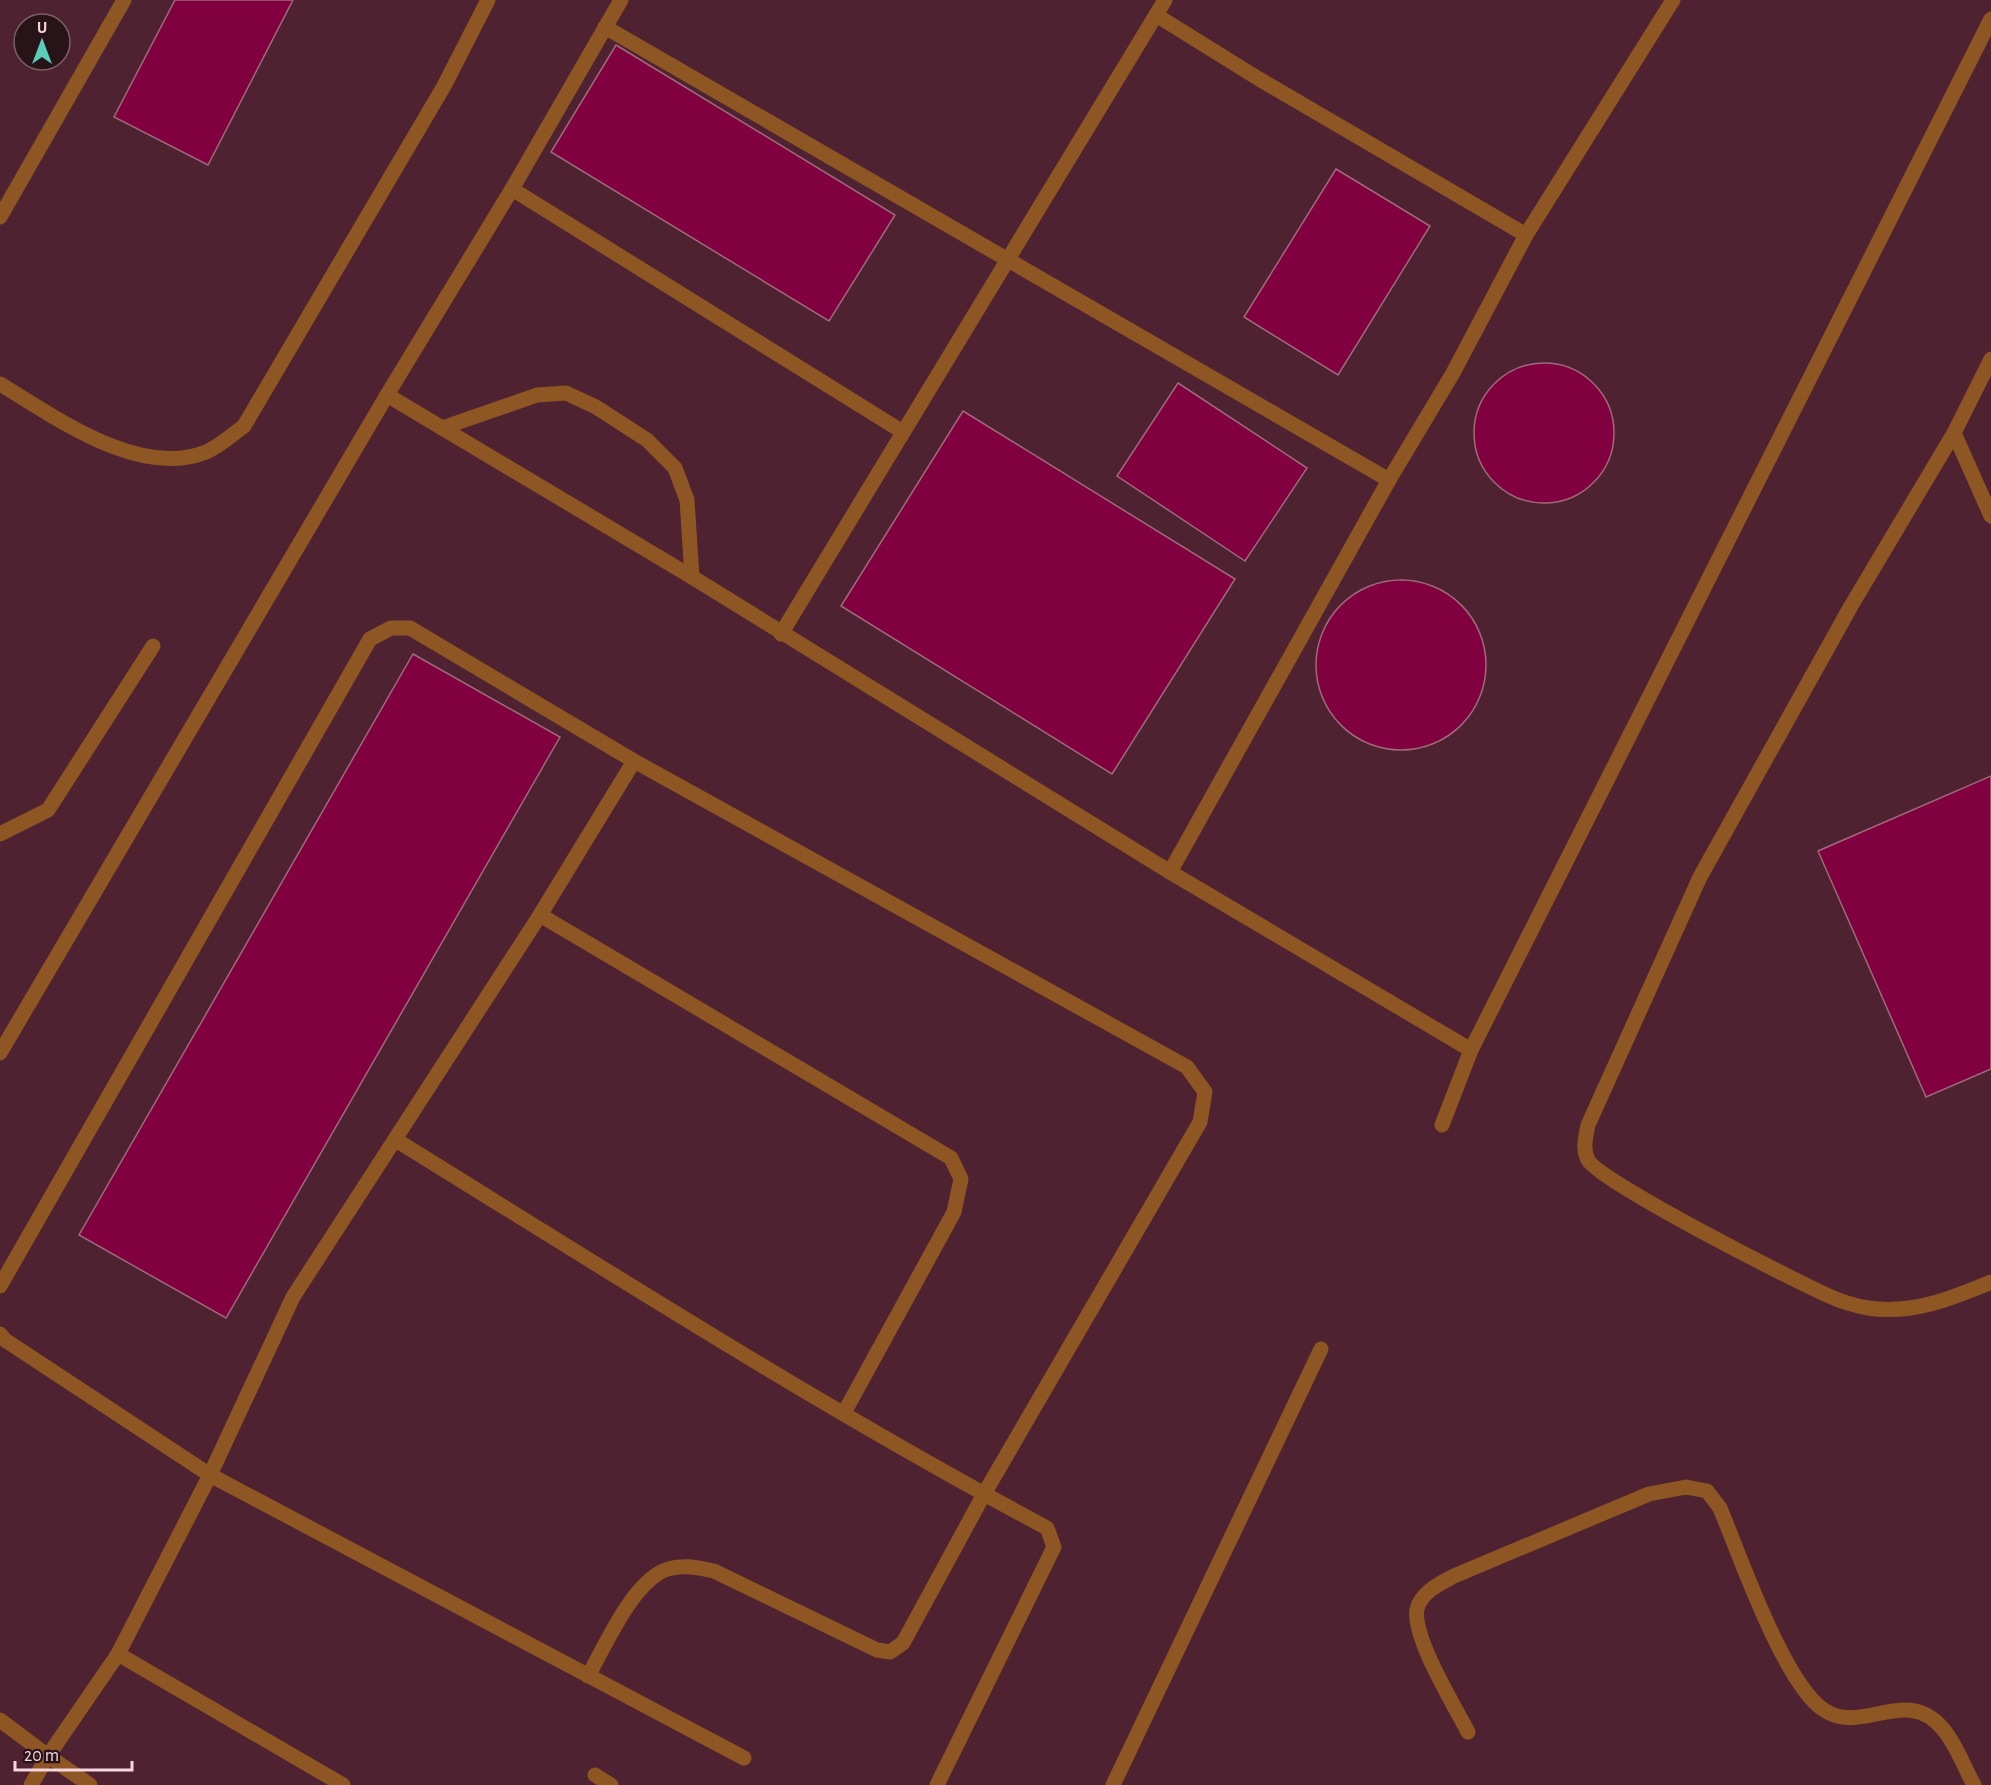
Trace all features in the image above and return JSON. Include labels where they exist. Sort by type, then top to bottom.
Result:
[{"type":"lane","points":[[0,217],[124,0]]},
{"type":"lane","points":[[0,1053],[387,395],[512,189],[621,0]]},
{"type":"lane","points":[[782,634],[1165,0]]},
{"type":"lane","points":[[1170,872],[1389,480],[1453,373],[1526,235],[1673,0]]},
{"type":"lane","points":[[0,384],[83,434],[127,450],[169,460],[207,452],[244,426],[444,86],[484,1]]},
{"type":"lane","points":[[1156,15],[1258,79],[1526,235]]},
{"type":"lane","points":[[1442,1125],[1471,1050],[1991,19]]},
{"type":"lane","points":[[605,27],[1389,480]]},
{"type":"lane","points":[[512,189],[903,432]]},
{"type":"lane","points":[[1991,359],[1954,434],[1851,606],[1700,877],[1588,1125],[1585,1147],[1588,1161],[1635,1195],[1830,1297],[1869,1308],[1904,1308],[1944,1301],[1991,1282]]},
{"type":"lane","points":[[442,428],[537,395],[566,393],[596,408],[647,440],[675,468],[687,500],[692,577]]},
{"type":"lane","points":[[387,395],[692,577],[1170,872],[1471,1050]]},
{"type":"lane","points":[[1954,434],[1991,516]]},
{"type":"lane","points":[[0,1286],[370,639],[391,628],[410,628],[634,760],[1187,1067],[1205,1092],[1200,1122],[984,1494],[903,1643],[890,1652],[877,1650],[714,1571],[690,1566],[667,1569],[647,1582],[630,1603],[588,1676]]},
{"type":"lane","points":[[0,834],[48,810],[153,646]]},
{"type":"lane","points":[[31,1785],[48,1756],[118,1654],[210,1475],[293,1297],[540,915],[634,760]]},
{"type":"lane","points":[[540,915],[951,1158],[961,1179],[954,1212],[844,1413]]},
{"type":"lane","points":[[396,1140],[739,1352],[1047,1528],[1054,1547],[937,1785]]},
{"type":"lane","points":[[0,1334],[5,1340],[210,1475],[744,1758]]},
{"type":"lane","points":[[1113,1785],[1321,1349]]},
{"type":"lane","points":[[1468,1732],[1418,1633],[1417,1608],[1430,1589],[1454,1576],[1649,1494],[1686,1487],[1707,1491],[1720,1508],[1782,1654],[1804,1693],[1825,1711],[1850,1719],[1909,1708],[1928,1714],[1944,1730],[1974,1785]]},
{"type":"lane","points":[[118,1654],[343,1785]]},
{"type":"lane","points":[[0,1720],[90,1785]]},
{"type":"lane","points":[[595,1775],[611,1785]]},
{"type":"building","points":[[175,0],[293,0],[208,165],[114,117]]},
{"type":"building","points":[[616,45],[895,215],[829,321],[551,152]]},
{"type":"building","points":[[1336,169],[1430,226],[1338,375],[1244,317]]},
{"type":"building","points":[[1544,363],[1571,368],[1594,383],[1609,406],[1614,433],[1609,460],[1594,483],[1571,498],[1544,503],[1517,498],[1494,483],[1479,460],[1474,433],[1479,406],[1494,383],[1517,368]]},
{"type":"building","points":[[1178,383],[1307,468],[1245,561],[1117,476]]},
{"type":"building","points":[[963,411],[1235,579],[1112,774],[841,606]]},
{"type":"building","points":[[1401,580],[1434,586],[1461,605],[1480,632],[1486,665],[1480,698],[1461,725],[1434,744],[1401,750],[1368,744],[1341,725],[1322,698],[1316,665],[1322,632],[1341,605],[1368,586]]},
{"type":"building","points":[[413,654],[560,737],[226,1318],[79,1235]]},
{"type":"building","points":[[1991,776],[1991,1069],[1926,1097],[1818,851]]}]
